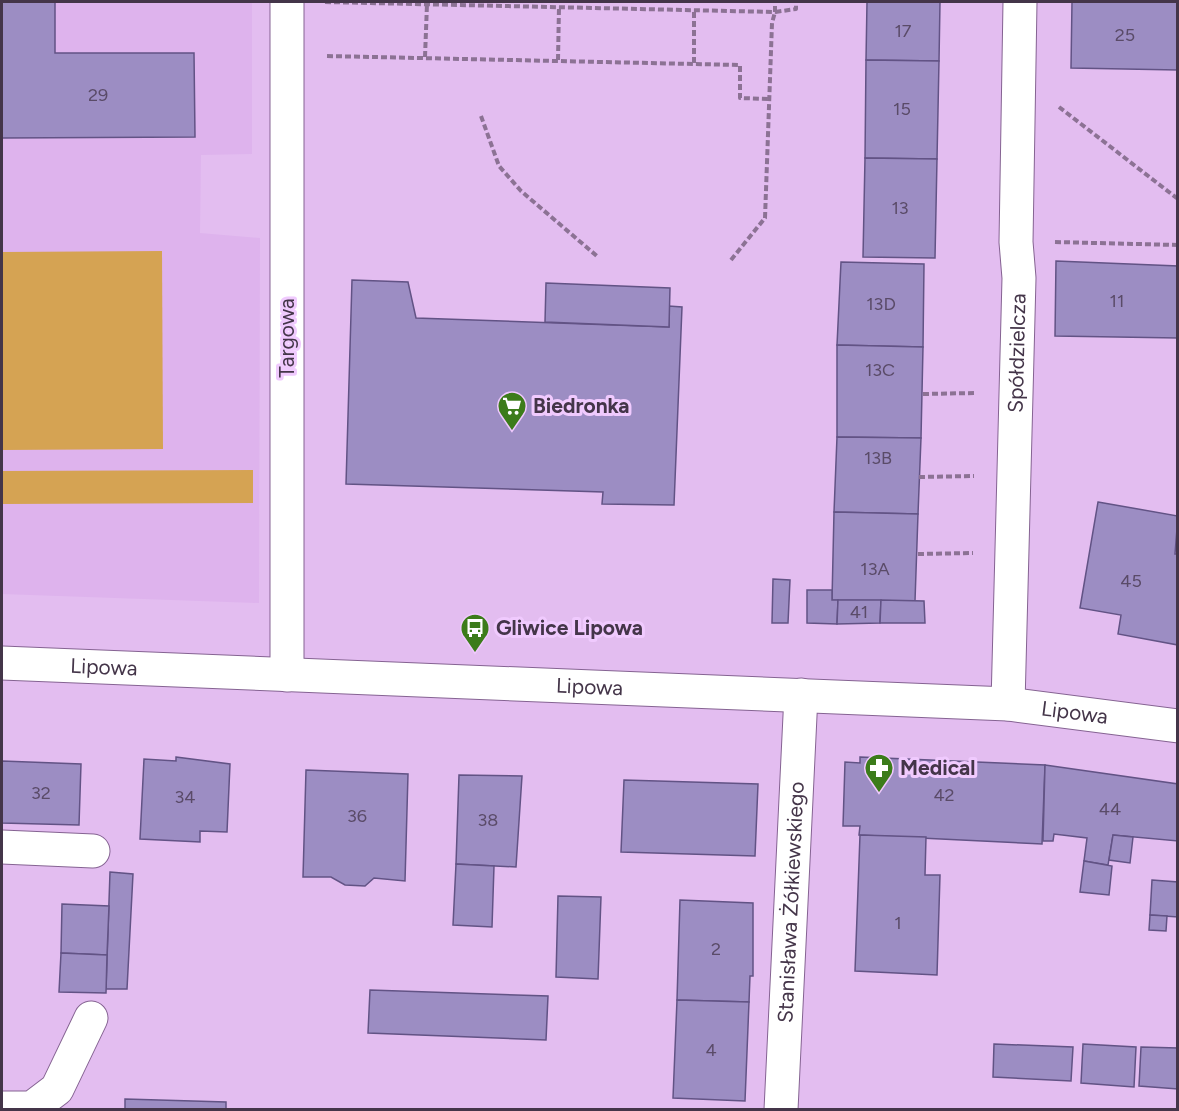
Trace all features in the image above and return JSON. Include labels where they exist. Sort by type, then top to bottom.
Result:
[{"type":"street","name":"Targowa","points":[[287,2],[287,675]]},
{"type":"street","name":"Spółdzielcza","points":[[1008,704],[1019,278],[1016,242],[1020,2]]},
{"type":"street","name":"Lipowa","points":[[2,663],[1008,704],[1178,726]]},
{"type":"street","name":"Stanisława Żółkiewskiego","points":[[781,1110],[801,695]]},
{"type":"street","points":[[2,847],[93,851]]},
{"type":"street","points":[[2,1108],[32,1108],[57,1089],[91,1018]]},
{"type":"path","points":[[332,2],[775,12],[796,9],[796,2]]},
{"type":"path","points":[[730,260],[765,218],[768,99],[775,2]]},
{"type":"path","points":[[425,57],[427,4]]},
{"type":"path","points":[[558,60],[559,7]]},
{"type":"path","points":[[694,10],[694,63]]},
{"type":"path","points":[[325,56],[740,65],[740,98],[768,99]]},
{"type":"path","points":[[1051,100],[1178,199]]},
{"type":"path","points":[[481,116],[499,166],[529,198],[598,257]]},
{"type":"path","points":[[1046,242],[1178,245]]},
{"type":"path","points":[[923,394],[977,393]]},
{"type":"path","points":[[919,477],[976,476]]},
{"type":"path","points":[[918,554],[974,553]]},
{"type":"shaded area","points":[[2,2],[252,2],[252,154],[201,155],[200,233],[260,238],[259,603],[2,594]]},
{"type":"shaded area","points":[[162,251],[163,449],[2,450],[2,252]]},
{"type":"shaded area","points":[[253,470],[253,503],[2,504],[2,471]]},
{"type":"building","points":[[2,2],[55,2],[55,53],[194,53],[195,137],[2,138]]},
{"type":"building","points":[[867,2],[940,2],[939,61],[866,60]]},
{"type":"building","points":[[1072,2],[1178,2],[1178,70],[1071,68]]},
{"type":"building","points":[[866,60],[939,61],[937,159],[865,158]]},
{"type":"building","points":[[865,158],[937,159],[935,258],[863,257]]},
{"type":"building","points":[[1056,261],[1178,266],[1178,338],[1055,336]]},
{"type":"building","points":[[841,262],[924,264],[923,347],[837,345]]},
{"type":"building","name":"Biedronka","points":[[352,280],[408,282],[416,318],[669,327],[669,306],[682,307],[674,505],[602,504],[603,492],[346,484]]},
{"type":"building","points":[[546,283],[670,288],[669,327],[545,322]]},
{"type":"building","points":[[837,345],[923,347],[921,438],[837,437]]},
{"type":"building","points":[[837,437],[921,438],[918,514],[834,512]]},
{"type":"building","points":[[1098,502],[1178,516],[1175,554],[1178,554],[1178,645],[1118,634],[1121,615],[1080,608]]},
{"type":"building","points":[[834,512],[918,514],[915,601],[832,600]]},
{"type":"building","points":[[773,579],[790,580],[788,623],[772,623]]},
{"type":"building","points":[[807,590],[832,590],[832,600],[838,600],[837,624],[807,623]]},
{"type":"building","points":[[838,600],[881,600],[880,623],[837,624]]},
{"type":"building","points":[[881,600],[924,601],[925,623],[880,623]]},
{"type":"building","points":[[176,757],[230,764],[227,832],[200,831],[200,842],[140,839],[144,759],[176,761]]},
{"type":"building","points":[[860,757],[1045,765],[1042,844],[859,835],[860,826],[843,826],[845,762],[860,763]]},
{"type":"building","points":[[2,761],[81,764],[79,825],[2,823]]},
{"type":"building","points":[[1045,765],[1178,784],[1178,841],[1113,835],[1108,865],[1084,861],[1087,838],[1054,834],[1053,841],[1043,841]]},
{"type":"building","points":[[306,770],[408,774],[405,881],[374,878],[365,886],[345,885],[331,877],[303,877]]},
{"type":"building","points":[[459,775],[522,776],[516,867],[456,864]]},
{"type":"building","points":[[624,780],[758,784],[755,856],[621,852]]},
{"type":"building","points":[[860,835],[926,837],[925,875],[940,875],[937,975],[855,971]]},
{"type":"building","points":[[1113,835],[1133,837],[1130,863],[1109,860]]},
{"type":"building","points":[[1084,861],[1112,866],[1109,895],[1080,892]]},
{"type":"building","points":[[456,864],[494,866],[492,927],[453,925]]},
{"type":"building","points":[[110,872],[133,874],[127,989],[106,989]]},
{"type":"building","points":[[1152,880],[1178,882],[1178,917],[1150,915]]},
{"type":"building","points":[[558,896],[601,897],[598,979],[556,977]]},
{"type":"building","points":[[680,900],[753,903],[753,976],[750,976],[749,1002],[677,1000]]},
{"type":"building","points":[[62,904],[109,906],[107,955],[61,953]]},
{"type":"building","points":[[1150,915],[1167,916],[1166,931],[1149,930]]},
{"type":"building","points":[[61,953],[107,955],[106,993],[59,992]]},
{"type":"building","points":[[370,990],[548,996],[546,1040],[368,1033]]},
{"type":"building","points":[[677,1000],[749,1002],[745,1101],[673,1098]]},
{"type":"building","points":[[994,1044],[1073,1047],[1071,1081],[993,1077]]},
{"type":"building","points":[[1083,1044],[1136,1047],[1134,1087],[1081,1083]]},
{"type":"building","points":[[1141,1047],[1178,1048],[1178,1089],[1139,1086]]},
{"type":"building","points":[[125,1099],[226,1102],[226,1110],[125,1110]]},
{"type":"place","name":"Biedronka","points":[[512,432]]},
{"type":"place","name":"Gliwice Lipowa","points":[[475,654]]},
{"type":"place","name":"Medical","points":[[879,794]]}]
